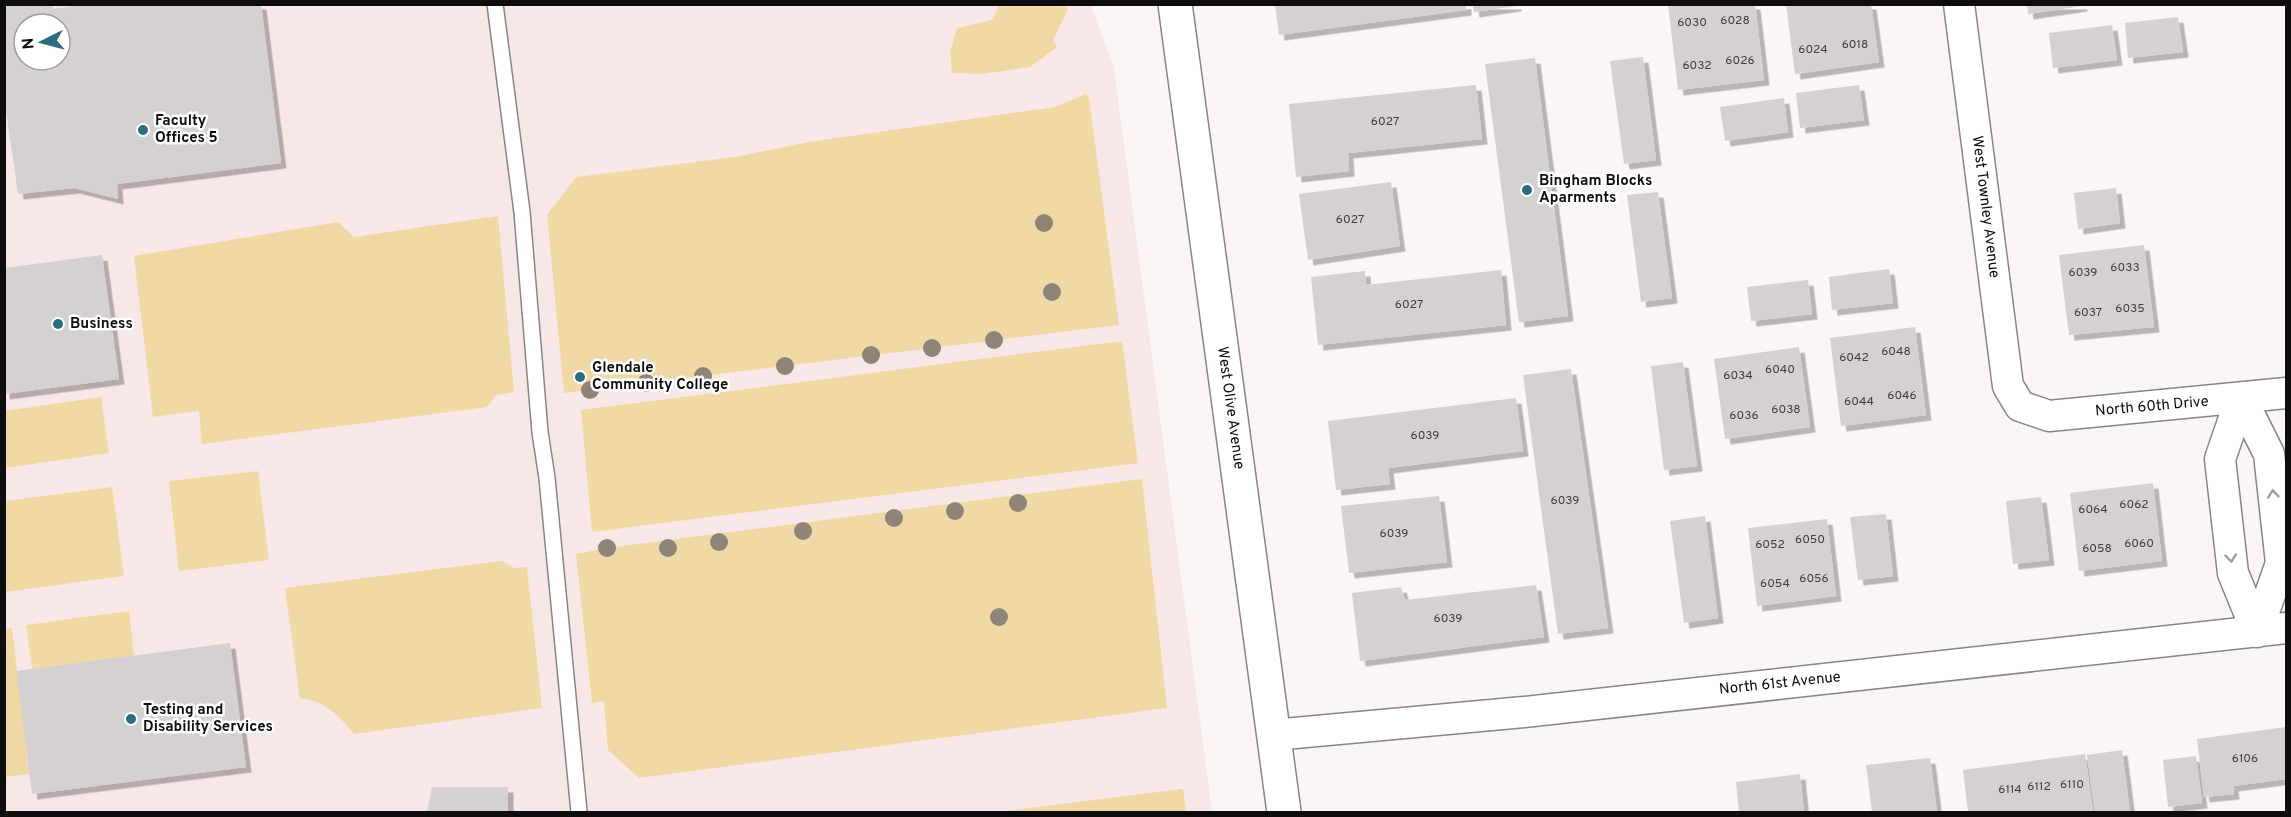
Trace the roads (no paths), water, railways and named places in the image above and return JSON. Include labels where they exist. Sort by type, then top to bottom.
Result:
[{"type":"main road","name":"West Olive Avenue","points":[[1175,4],[1284,813]]},
{"type":"street","name":"West Townley Avenue","points":[[1959,4],[2008,386],[2020,406]]},
{"type":"street","name":"North 60th Drive","points":[[2020,406],[2049,416],[2286,393]]},
{"type":"street","points":[[2241,398],[2220,459],[2233,573],[2257,632]]},
{"type":"street","points":[[2241,398],[2269,454],[2281,563],[2257,632]]},
{"type":"street","name":"North 61st Avenue","points":[[1273,735],[1524,712],[2286,628]]},
{"type":"lane","points":[[495,4],[522,212],[540,432],[547,478],[579,813]]},
{"type":"place","name":"Faculty Offices 5","points":[[143,130]]},
{"type":"place","name":"Bingham Blocks Aparments","points":[[1527,190]]},
{"type":"place","name":"Business","points":[[58,324]]},
{"type":"place","name":"Glendale Community College","points":[[580,377]]},
{"type":"place","name":"Testing and Disability Services","points":[[131,719]]}]
